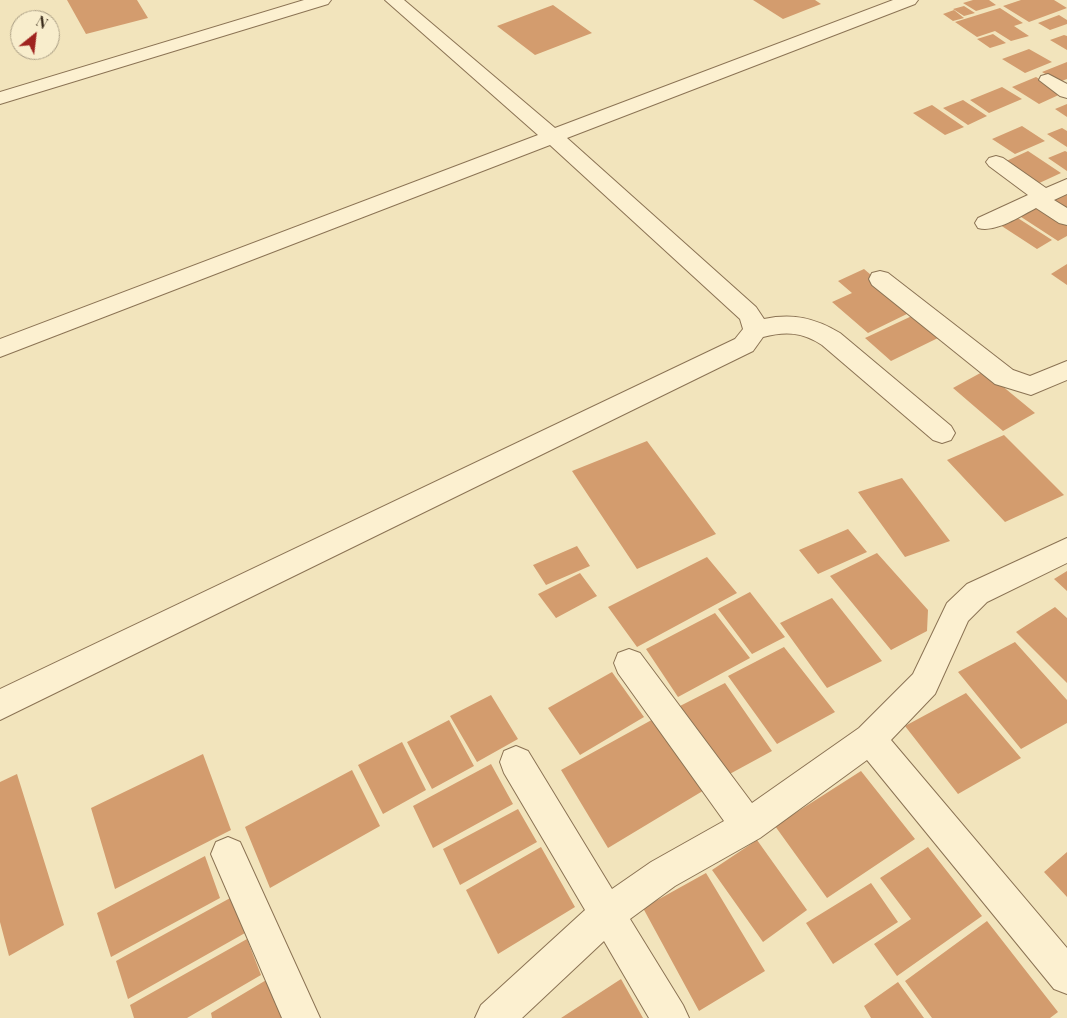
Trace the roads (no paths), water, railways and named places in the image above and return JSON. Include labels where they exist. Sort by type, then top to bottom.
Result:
[{"type":"street","points":[[0,98],[322,0]]},
{"type":"street","points":[[394,0],[553,137],[748,313],[754,322],[755,330]]},
{"type":"street","points":[[0,348],[909,0]]},
{"type":"street","points":[[1048,80],[1067,92]]},
{"type":"street","points":[[996,162],[1067,218]]},
{"type":"street","points":[[986,223],[1067,186]]},
{"type":"street","points":[[880,279],[1004,377],[1032,386],[1067,370]]},
{"type":"street","points":[[0,706],[744,345],[755,330],[780,324],[798,323],[813,327],[942,433]]},
{"type":"street","points":[[494,1018],[608,913],[662,874],[748,826],[870,739],[924,684],[957,612],[977,594],[1067,550]]},
{"type":"street","points":[[629,663],[748,826]]},
{"type":"street","points":[[870,739],[1067,976]]},
{"type":"street","points":[[516,762],[670,1018]]},
{"type":"street","points":[[228,854],[301,1018]]}]
